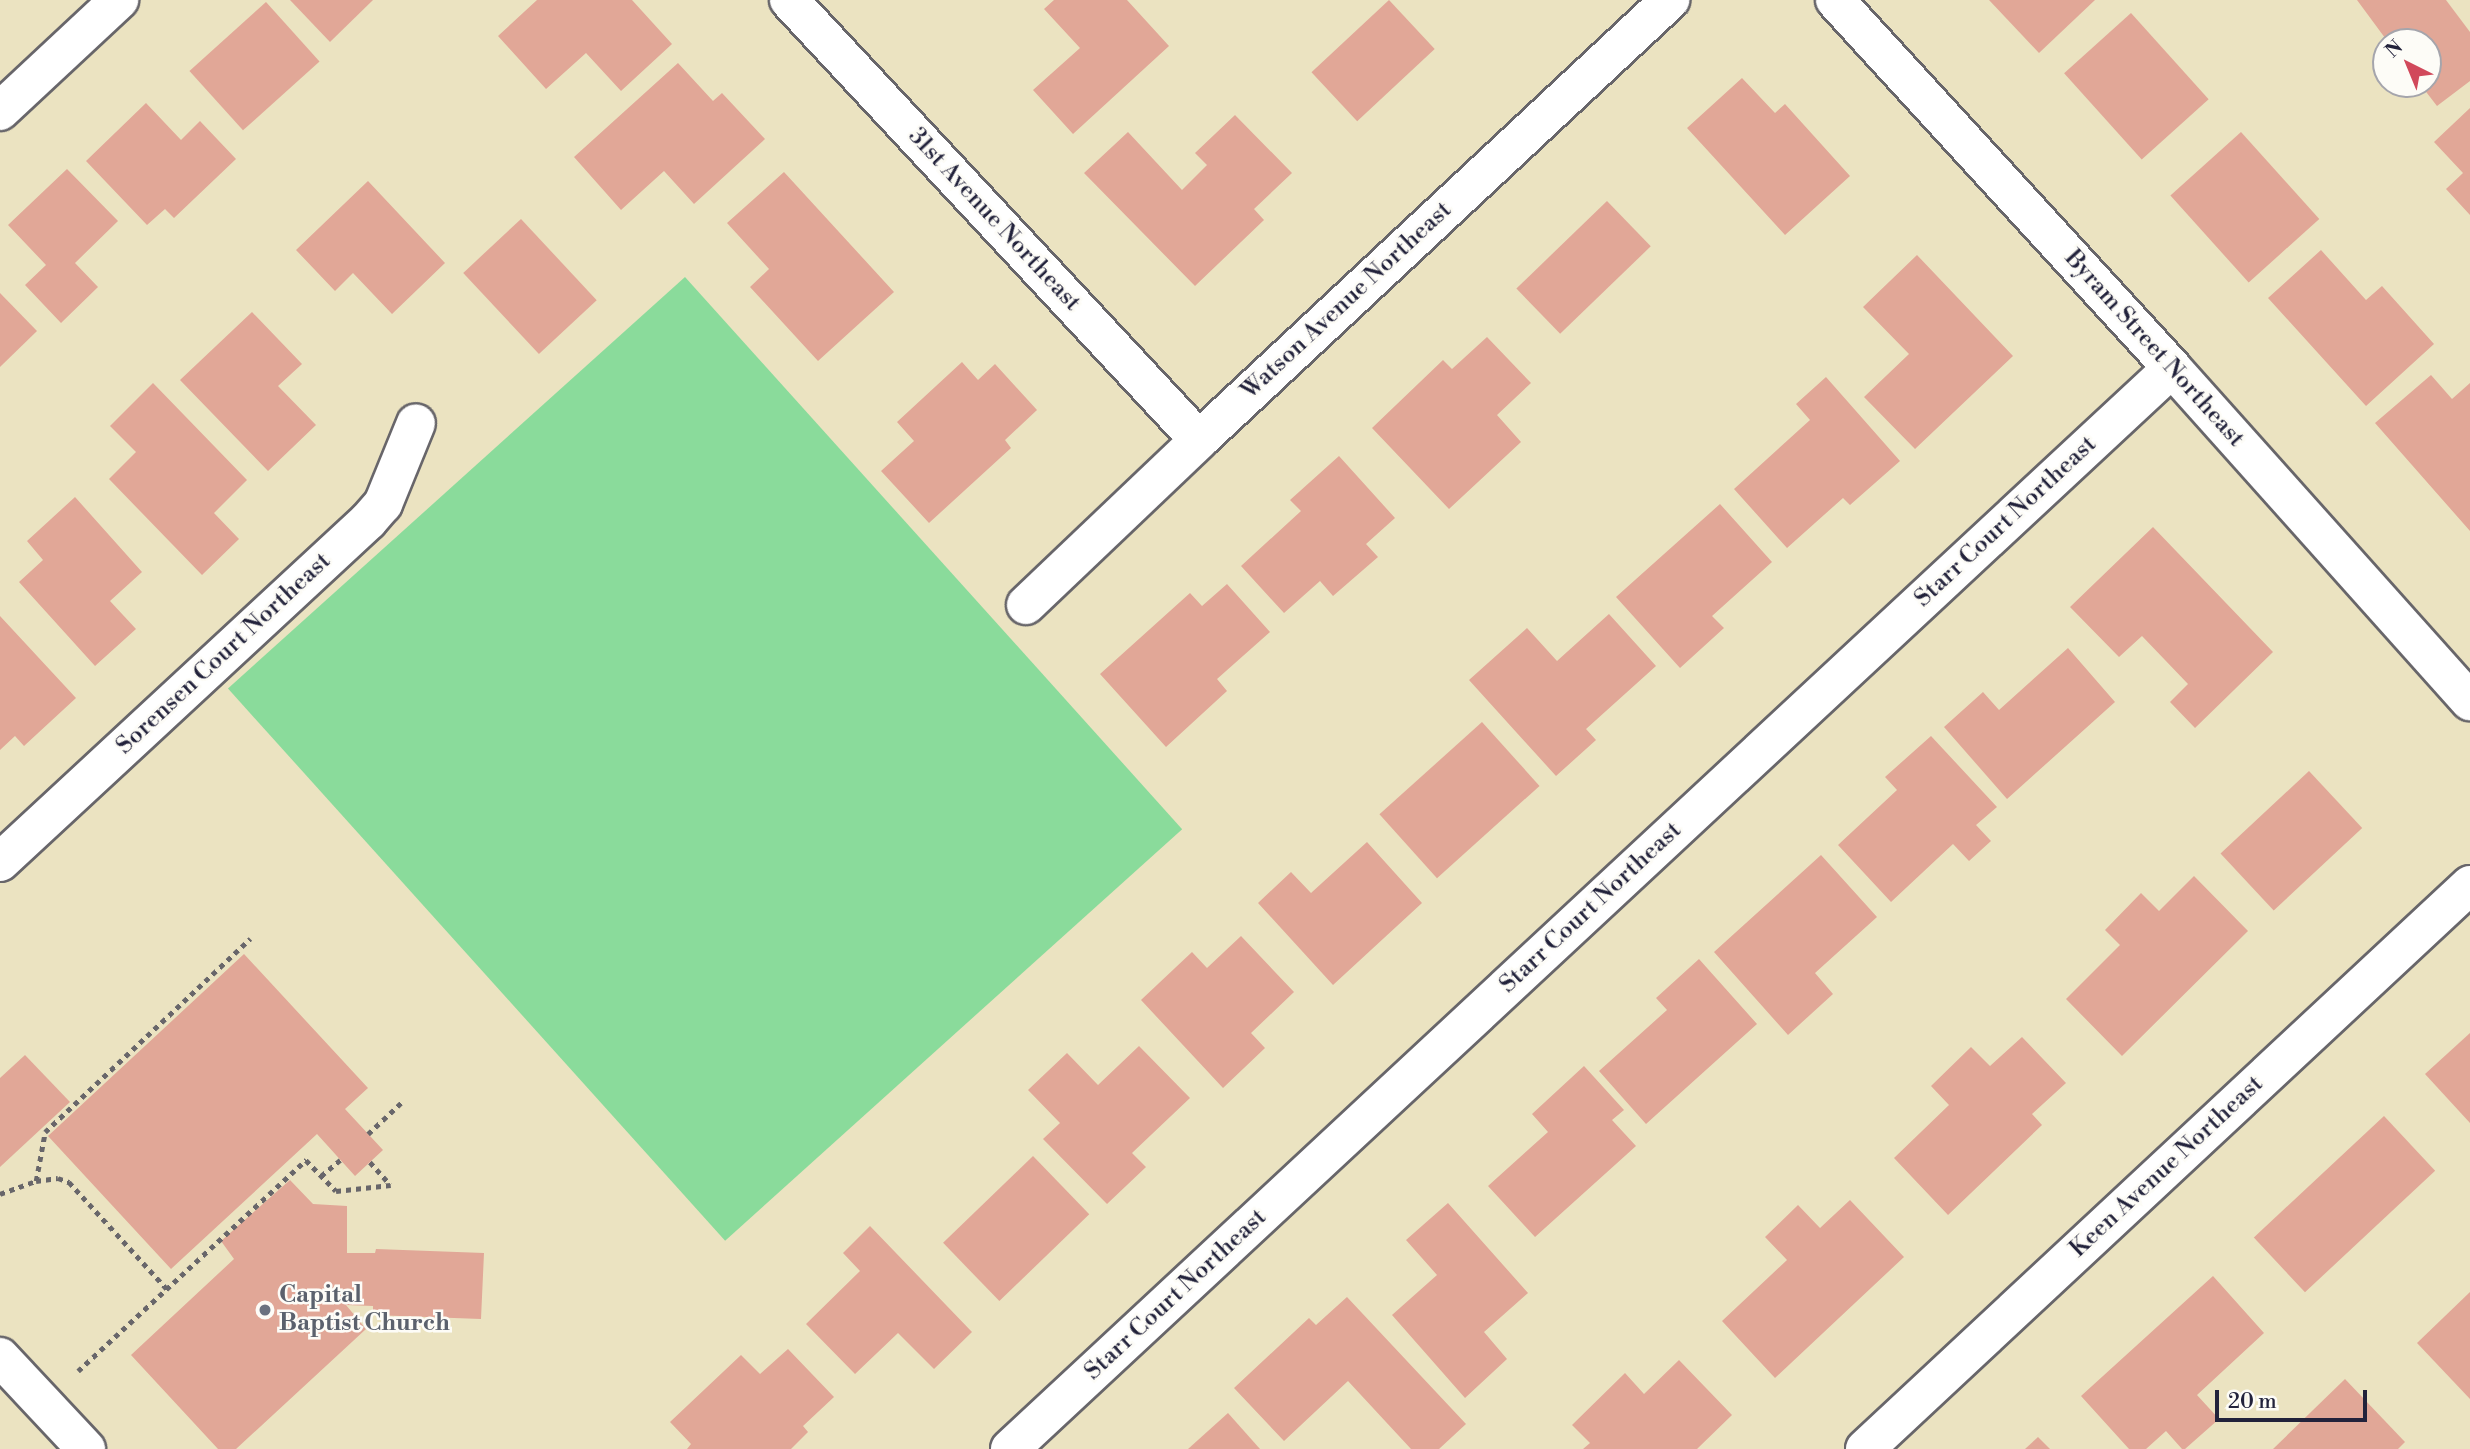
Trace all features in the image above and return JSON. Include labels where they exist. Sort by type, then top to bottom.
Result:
[{"type":"street","points":[[0,111],[119,0]]},
{"type":"street","name":"31st Avenue Northeast","points":[[789,0],[1199,440]]},
{"type":"street","name":"Watson Avenue Northeast","points":[[1026,605],[1670,0]]},
{"type":"street","name":"Byram Street Northeast","points":[[1835,0],[2172,368],[2470,701]]},
{"type":"street","name":"Starr Court Northeast","points":[[1010,1449],[2172,368]]},
{"type":"street","name":"Sorensen Court Northeast","points":[[0,862],[368,521],[383,504],[416,423]]},
{"type":"street","name":"Keen Avenue Northeast","points":[[1865,1449],[2470,886]]},
{"type":"street","points":[[0,1357],[86,1449]]},
{"type":"path","points":[[36,1181],[45,1132],[250,939]]},
{"type":"path","points":[[368,1134],[403,1101]]},
{"type":"path","points":[[78,1371],[306,1160],[336,1191],[391,1185],[370,1162]]},
{"type":"path","points":[[321,1176],[340,1160]]},
{"type":"path","points":[[0,1194],[36,1181],[58,1178],[69,1182],[167,1289]]},
{"type":"green space","points":[[685,277],[1182,829],[725,1241],[228,689]]},
{"type":"building","points":[[290,0],[373,0],[330,42]]},
{"type":"building","points":[[537,0],[632,0],[672,44],[621,91],[586,53],[546,89],[498,36]]},
{"type":"building","points":[[1054,0],[1127,0],[1169,46],[1073,134],[1033,90],[1080,48],[1044,9]]},
{"type":"building","points":[[1389,0],[1435,49],[1357,121],[1311,72]]},
{"type":"building","points":[[1989,0],[2095,0],[2039,53]]},
{"type":"building","points":[[2357,0],[2446,0],[2470,32],[2470,81],[2437,106],[2431,98],[2442,98],[2442,28],[2378,28]]},
{"type":"building","points":[[266,2],[320,61],[243,130],[189,71]]},
{"type":"building","points":[[2131,13],[2209,99],[2142,159],[2064,73]]},
{"type":"building","points":[[678,63],[713,101],[722,93],[765,139],[694,204],[664,171],[621,210],[574,157]]},
{"type":"building","points":[[1742,78],[1775,113],[1785,104],[1850,176],[1785,235],[1687,128]]},
{"type":"building","points":[[146,103],[181,140],[200,121],[236,159],[174,218],[165,209],[147,225],[86,161]]},
{"type":"building","points":[[2470,108],[2470,215],[2446,189],[2463,173],[2434,142]]},
{"type":"building","points":[[1235,115],[1292,173],[1254,209],[1264,220],[1195,286],[1084,173],[1128,132],[1182,190],[1207,165],[1195,153]]},
{"type":"building","points":[[2241,132],[2319,219],[2249,283],[2170,196]]},
{"type":"building","points":[[67,169],[118,221],[75,263],[98,287],[61,323],[25,285],[46,265],[8,225]]},
{"type":"building","points":[[784,172],[894,292],[818,361],[750,287],[769,269],[727,223]]},
{"type":"building","points":[[368,181],[445,263],[392,314],[353,273],[335,291],[296,250]]},
{"type":"building","points":[[1607,201],[1651,246],[1560,334],[1516,289]]},
{"type":"building","points":[[521,219],[597,300],[539,354],[463,273]]},
{"type":"building","points":[[2321,250],[2366,300],[2382,286],[2434,344],[2366,406],[2268,298]]},
{"type":"building","points":[[1917,255],[2013,356],[1915,449],[1864,397],[1909,354],[1863,307]]},
{"type":"building","points":[[0,293],[37,331],[0,367]]},
{"type":"building","points":[[252,312],[302,364],[278,386],[316,425],[268,471],[180,380]]},
{"type":"building","points":[[1487,337],[1531,383],[1497,415],[1521,442],[1449,509],[1372,428],[1443,360],[1452,369]]},
{"type":"building","points":[[962,362],[978,380],[995,364],[1037,410],[1005,440],[1011,448],[929,523],[881,471],[914,441],[897,422]]},
{"type":"building","points":[[2431,375],[2452,399],[2470,383],[2470,531],[2375,423]]},
{"type":"building","points":[[1826,377],[1900,461],[1850,505],[1843,498],[1787,548],[1734,489],[1810,420],[1796,404]]},
{"type":"building","points":[[153,383],[247,480],[214,513],[239,539],[202,575],[109,479],[136,452],[110,426]]},
{"type":"building","points":[[1339,456],[1395,518],[1366,544],[1378,557],[1333,596],[1320,581],[1284,613],[1241,566],[1301,511],[1290,500]]},
{"type":"building","points":[[75,497],[142,572],[110,601],[136,629],[95,666],[19,582],[43,560],[27,541]]},
{"type":"building","points":[[1720,504],[1772,562],[1712,616],[1724,628],[1680,668],[1616,597]]},
{"type":"building","points":[[2153,527],[2273,652],[2195,728],[2170,702],[2188,684],[2142,636],[2119,657],[2070,607]]},
{"type":"building","points":[[1227,584],[1270,632],[1217,679],[1227,691],[1166,747],[1100,674],[1190,593],[1202,606]]},
{"type":"building","points":[[1609,614],[1656,666],[1586,729],[1596,740],[1556,776],[1469,680],[1527,628],[1557,661]]},
{"type":"building","points":[[0,616],[76,698],[24,746],[15,736],[0,750]]},
{"type":"building","points":[[2068,648],[2115,702],[2007,799],[1944,727],[1983,692],[1999,710]]},
{"type":"building","points":[[1482,722],[1540,786],[1437,878],[1379,814]]},
{"type":"building","points":[[1931,736],[1997,807],[1976,825],[1991,841],[1969,861],[1953,844],[1891,902],[1838,845],[1897,790],[1885,777]]},
{"type":"building","points":[[2309,771],[2362,828],[2274,911],[2221,854]]},
{"type":"building","points":[[1367,842],[1422,903],[1333,985],[1258,903],[1291,872],[1311,893]]},
{"type":"building","points":[[1821,855],[1877,917],[1815,973],[1833,994],[1788,1035],[1714,952]]},
{"type":"building","points":[[2194,876],[2248,931],[2122,1056],[2066,999],[2120,945],[2105,930],[2141,893],[2159,911]]},
{"type":"building","points":[[1241,936],[1294,992],[1251,1033],[1265,1048],[1223,1088],[1141,1000],[1192,952],[1207,968]]},
{"type":"building","points":[[244,954],[368,1088],[345,1109],[383,1150],[355,1176],[317,1134],[171,1269],[48,1136]]},
{"type":"building","points":[[1699,959],[1757,1024],[1646,1124],[1599,1071],[1667,1010],[1656,998]]},
{"type":"building","points":[[2470,1033],[2470,1123],[2425,1074]]},
{"type":"building","points":[[2022,1037],[2066,1083],[2032,1114],[2042,1125],[1948,1215],[1894,1158],[1949,1105],[1931,1086],[1971,1047],[1990,1066]]},
{"type":"building","points":[[1139,1046],[1190,1098],[1132,1153],[1146,1167],[1107,1204],[1043,1139],[1060,1123],[1028,1090],[1067,1053],[1098,1085]]},
{"type":"building","points":[[25,1055],[70,1102],[0,1167],[0,1078]]},
{"type":"building","points":[[1584,1066],[1624,1110],[1612,1120],[1636,1146],[1535,1237],[1488,1186],[1548,1132],[1532,1114]]},
{"type":"building","points":[[2384,1116],[2435,1171],[2305,1292],[2254,1237]]},
{"type":"building","points":[[1033,1156],[1089,1214],[999,1301],[943,1243]]},
{"type":"building","name":"Capital Baptist Church","points":[[290,1180],[313,1204],[347,1206],[347,1253],[375,1253],[376,1249],[484,1253],[481,1319],[373,1315],[373,1306],[346,1305],[366,1329],[236,1449],[218,1449],[131,1355],[234,1259],[221,1241]]},
{"type":"building","points":[[1850,1200],[1904,1257],[1775,1378],[1722,1321],[1787,1260],[1765,1237],[1798,1205],[1820,1228]]},
{"type":"building","points":[[1448,1203],[1528,1293],[1484,1332],[1507,1359],[1465,1398],[1392,1315],[1437,1275],[1406,1240]]},
{"type":"building","points":[[870,1226],[972,1332],[934,1369],[898,1333],[855,1374],[806,1324],[860,1271],[843,1253]]},
{"type":"building","points":[[2213,1276],[2264,1333],[2197,1395],[2219,1419],[2185,1449],[2166,1431],[2146,1449],[2129,1449],[2081,1396]]},
{"type":"building","points":[[2470,1292],[2470,1399],[2417,1343]]},
{"type":"building","points":[[1347,1297],[1466,1424],[1439,1449],[1411,1449],[1348,1381],[1284,1441],[1234,1388],[1309,1318],[1316,1325]]},
{"type":"building","points":[[788,1349],[834,1397],[803,1426],[808,1432],[791,1449],[687,1449],[691,1444],[670,1422],[741,1355],[760,1374]]},
{"type":"building","points":[[1679,1360],[1732,1415],[1697,1449],[1583,1449],[1590,1443],[1572,1425],[1625,1373],[1644,1394]]},
{"type":"building","points":[[2345,1379],[2405,1442],[2398,1449],[2273,1449]]},
{"type":"building","points":[[1228,1413],[1260,1449],[1188,1449]]},
{"type":"building","points":[[2038,1437],[2050,1449],[2025,1449]]},
{"type":"place","name":"Capital Baptist Church","points":[[265,1310]]}]
